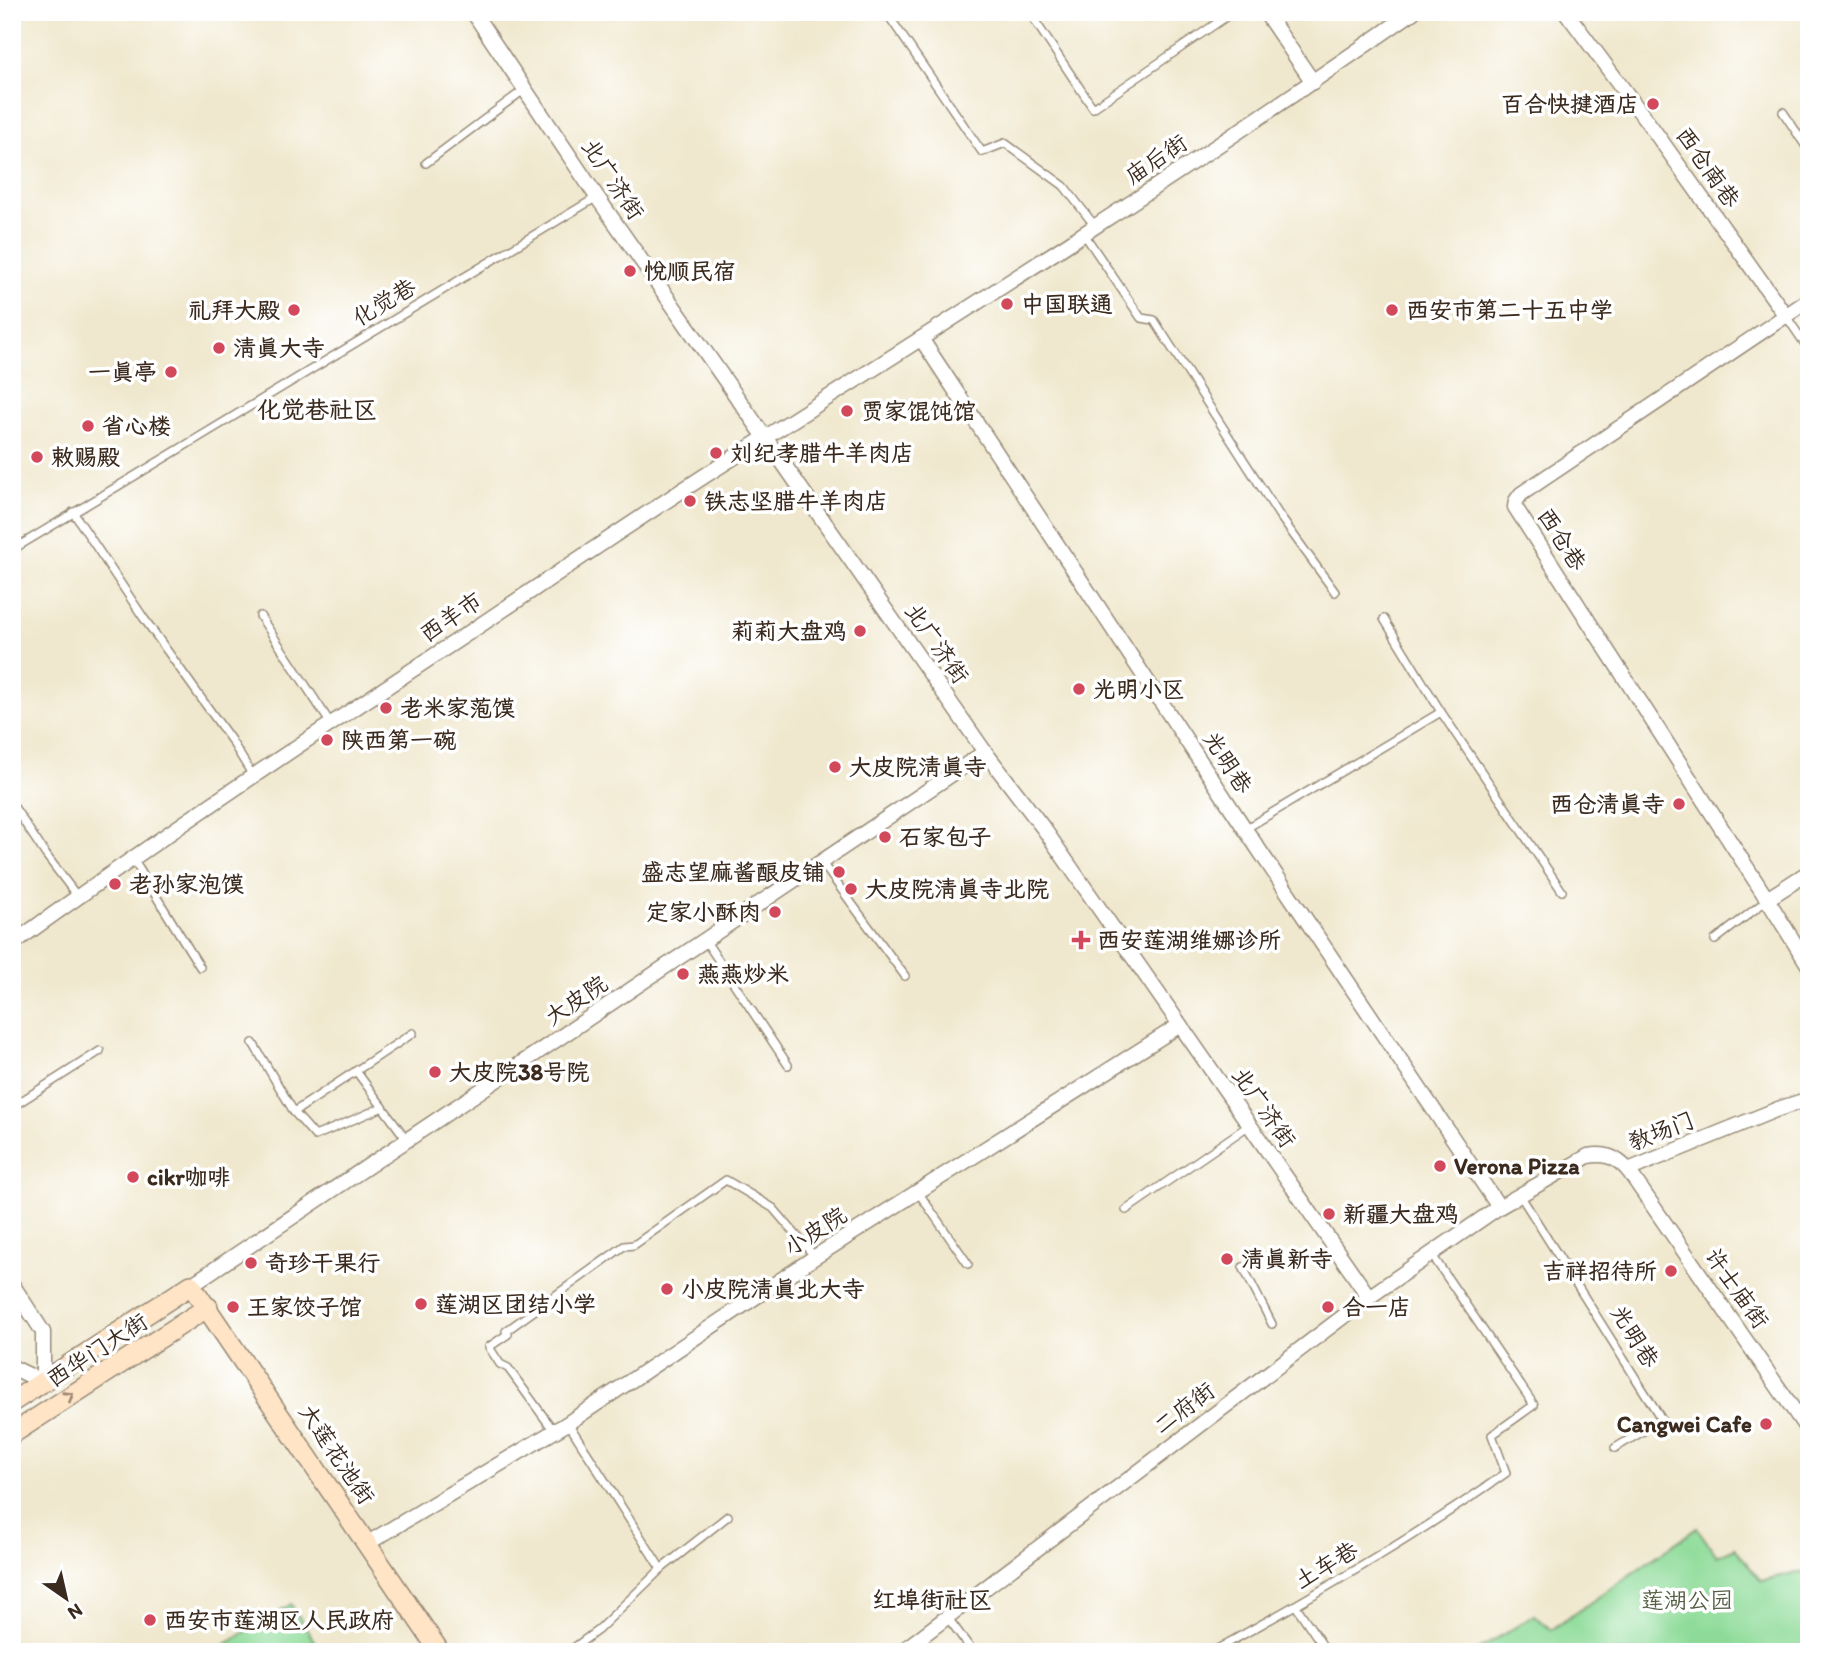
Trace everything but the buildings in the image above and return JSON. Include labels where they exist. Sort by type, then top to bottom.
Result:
[{"type":"street","name":"北广济街","points":[[473,12],[597,197],[985,752],[1044,829],[1369,1297]]},
{"type":"street","points":[[1265,12],[1313,82]]},
{"type":"street","name":"庙后街","points":[[922,340],[1090,231],[1413,12]]},
{"type":"street","name":"西仓南巷","points":[[1566,12],[1786,316]]},
{"type":"street","name":"西仓巷","points":[[1809,300],[1521,494],[1515,503],[1515,507],[1809,966]]},
{"type":"street","name":"西羊市","points":[[12,944],[77,896],[331,724],[766,437],[922,340]]},
{"type":"street","name":"光明巷","points":[[922,340],[1245,830],[1499,1207]]},
{"type":"street","name":"大皮院","points":[[191,1285],[985,752]]},
{"type":"street","points":[[1768,899],[1809,872]]},
{"type":"street","name":"小皮院","points":[[368,1544],[568,1423],[815,1257],[1180,1025]]},
{"type":"street","name":"教场门","points":[[1499,1207],[1588,1156],[1613,1156],[1628,1170],[1809,1099]]},
{"type":"street","name":"许士庙街","points":[[1628,1170],[1809,1432]]},
{"type":"street","name":"二府街","points":[[901,1652],[1203,1421],[1291,1350],[1499,1207]]},
{"type":"street","points":[[12,1284],[43,1332],[43,1382],[12,1367]]},
{"type":"street","name":"大莲花池街","points":[[191,1285],[440,1652]]},
{"type":"street","name":"西华门大街","points":[[12,1402],[191,1285]]},
{"type":"street","name":"西华门大街","points":[[13,1434],[208,1307]]},
{"type":"lane","points":[[886,12],[982,152],[1005,143],[1064,186],[1141,318],[1154,320],[1279,515],[1335,592]]},
{"type":"lane","points":[[1030,12],[1093,108],[1233,12]]},
{"type":"lane","points":[[425,163],[526,89]]},
{"type":"lane","points":[[1783,113],[1809,151]]},
{"type":"lane","name":"化觉巷","points":[[12,550],[597,197]]},
{"type":"lane","points":[[1786,316],[1809,350]]},
{"type":"lane","points":[[74,512],[143,617],[231,740],[253,777]]},
{"type":"lane","points":[[260,616],[331,724]]},
{"type":"lane","points":[[1384,619],[1441,712],[1562,891]]},
{"type":"lane","points":[[1245,830],[1441,712]]},
{"type":"lane","points":[[12,804],[77,896]]},
{"type":"lane","points":[[133,858],[200,967]]},
{"type":"lane","points":[[822,863],[905,976]]},
{"type":"lane","points":[[1715,940],[1768,899]]},
{"type":"lane","points":[[705,940],[788,1065]]},
{"type":"lane","points":[[294,1112],[413,1033]]},
{"type":"lane","points":[[253,1043],[294,1112],[315,1136],[383,1107]]},
{"type":"lane","points":[[12,1107],[100,1051]]},
{"type":"lane","points":[[356,1071],[407,1141]]},
{"type":"lane","points":[[1126,1210],[1248,1125]]},
{"type":"lane","points":[[661,1569],[568,1423],[551,1427],[508,1368],[500,1364],[489,1347],[508,1334],[506,1331],[624,1246],[634,1245],[726,1180],[773,1208],[815,1257]]},
{"type":"lane","points":[[918,1192],[968,1264]]},
{"type":"lane","name":"光明巷","points":[[1520,1194],[1661,1420],[1615,1448]]},
{"type":"lane","name":"土车巷","points":[[1212,1652],[1296,1606],[1506,1474],[1492,1435],[1534,1405],[1432,1255]]},
{"type":"lane","points":[[1243,1267],[1272,1324]]},
{"type":"lane","points":[[568,1652],[598,1630],[661,1569],[728,1516]]},
{"type":"lane","points":[[1296,1606],[1327,1652]]},
{"type":"lane","points":[[948,1618],[973,1652]]},
{"type":"green space","name":"莲湖公园","points":[[1697,1528],[1717,1556],[1735,1548],[1761,1581],[1797,1572],[1809,1573],[1809,1652],[1475,1652],[1535,1615],[1551,1630]]},
{"type":"green space","points":[[291,1604],[321,1652],[213,1652]]},
{"type":"place","name":"百合快揵酒店","points":[[1653,104]]},
{"type":"place","name":"悦顺民宿","points":[[630,271]]},
{"type":"place","name":"中国联通","points":[[1007,304]]},
{"type":"place","name":"礼拜大殿","points":[[294,310]]},
{"type":"place","name":"西安市第二十五中学","points":[[1392,310]]},
{"type":"place","name":"清真大寺","points":[[219,348]]},
{"type":"place","name":"一真亭","points":[[171,372]]},
{"type":"place","name":"贾家馄饨馆","points":[[847,411]]},
{"type":"place","name":"省心楼","points":[[88,426]]},
{"type":"place","name":"刘纪孝腊牛羊肉店","points":[[716,453]]},
{"type":"place","name":"敕赐殿","points":[[37,457]]},
{"type":"place","name":"铁志坚腊牛羊肉店","points":[[690,501]]},
{"type":"place","name":"莉莉大盘鸡","points":[[860,631]]},
{"type":"place","name":"光明小区","points":[[1079,689]]},
{"type":"place","name":"老米家萢馍","points":[[386,708]]},
{"type":"place","name":"陕西第一碗","points":[[327,740]]},
{"type":"place","name":"大皮院清真寺","points":[[835,767]]},
{"type":"place","name":"西仓清真寺","points":[[1679,804]]},
{"type":"place","name":"石家包子","points":[[885,837]]},
{"type":"place","name":"盛志望麻酱酿皮铺","points":[[839,872]]},
{"type":"place","name":"老孙家泡馍","points":[[115,884]]},
{"type":"place","name":"大皮院清真寺北院","points":[[851,889]]},
{"type":"place","name":"定家小酥肉","points":[[775,912]]},
{"type":"place","name":"西安莲湖维娜诊所","points":[[1081,940]]},
{"type":"place","name":"燕燕炒米","points":[[683,974]]},
{"type":"place","name":"大皮院38号院","points":[[435,1072]]},
{"type":"place","name":"Verona Pizza","points":[[1440,1166]]},
{"type":"place","name":"cikr咖啡","points":[[133,1177]]},
{"type":"place","name":"新疆大盘鸡","points":[[1329,1214]]},
{"type":"place","name":"清真新寺","points":[[1227,1259]]},
{"type":"place","name":"奇珍干果行","points":[[251,1263]]},
{"type":"place","name":"吉祥招待所","points":[[1671,1271]]},
{"type":"place","name":"小皮院清真北大寺","points":[[667,1289]]},
{"type":"place","name":"莲湖区团结小学","points":[[421,1304]]},
{"type":"place","name":"王家饺子馆","points":[[233,1307]]},
{"type":"place","name":"合一店","points":[[1328,1307]]},
{"type":"place","name":"Cangwei Cafe","points":[[1766,1424]]},
{"type":"place","name":"西安市莲湖区人民政府","points":[[150,1620]]},
{"type":"district","name":"化觉巷社区","points":[[317,410]]},
{"type":"district","name":"红埠街社区","points":[[932,1600]]}]
